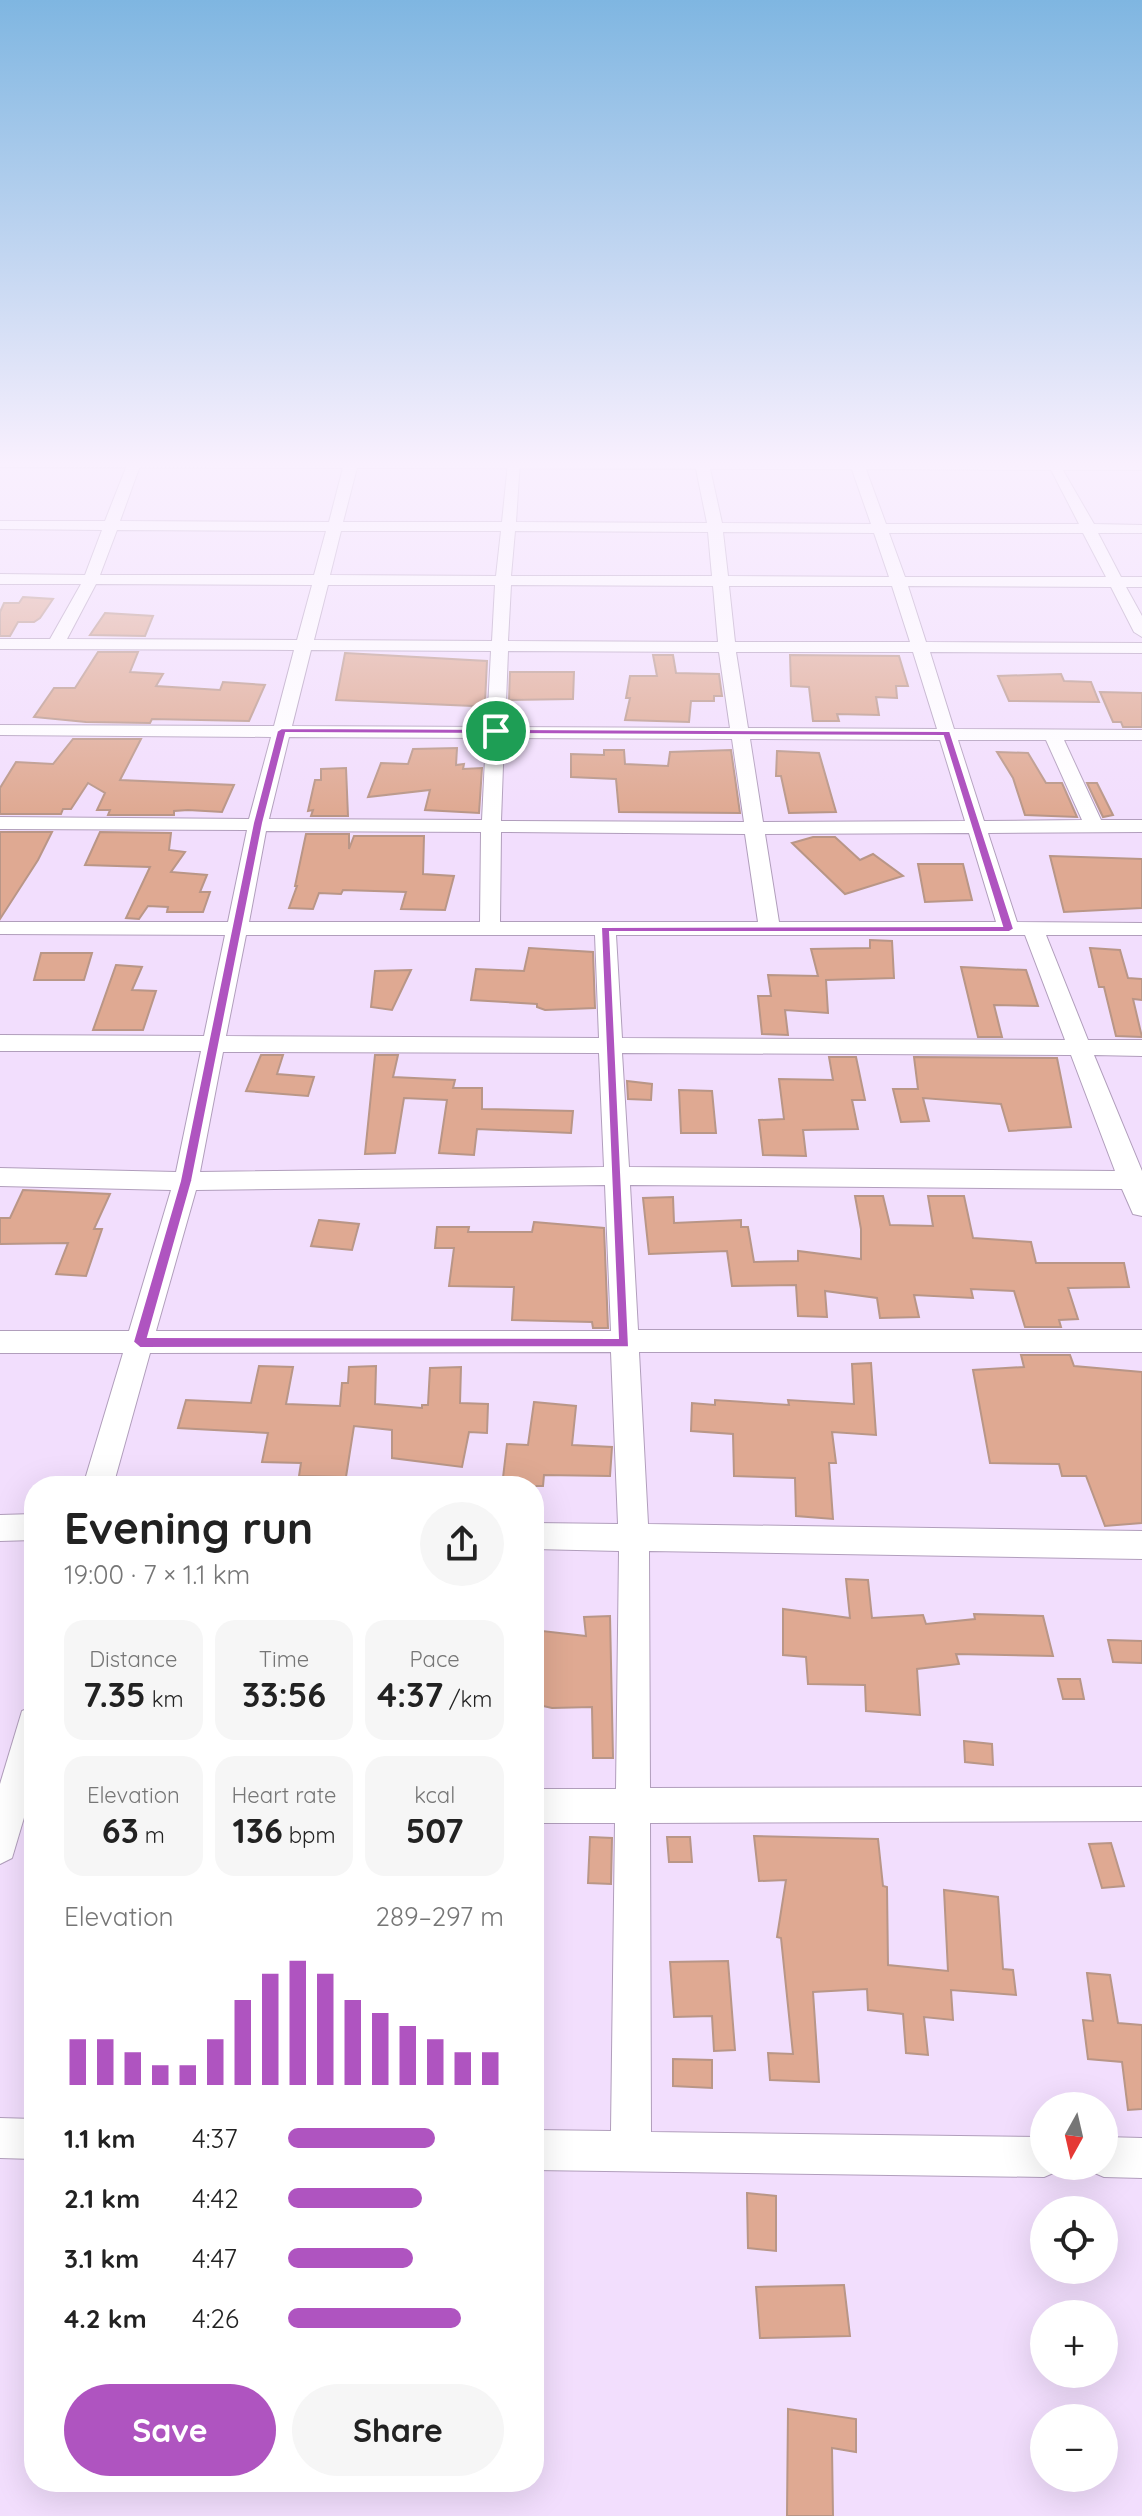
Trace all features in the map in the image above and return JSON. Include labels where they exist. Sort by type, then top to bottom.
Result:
[{"type":"street","points":[[719,577],[752,828],[769,927]]},
{"type":"street","points":[[897,577],[1009,929]]},
{"type":"street","points":[[1114,577],[1142,632]]},
{"type":"street","points":[[0,579],[1142,582]]},
{"type":"street","points":[[56,644],[91,579]]},
{"type":"street","points":[[101,1476],[186,1181],[258,823],[320,579]]},
{"type":"street","points":[[490,927],[491,825],[503,580]]},
{"type":"street","points":[[0,644],[1142,648]]},
{"type":"street","points":[[0,730],[1142,735]]},
{"type":"street","points":[[1053,736],[1094,826]]},
{"type":"street","points":[[0,823],[752,828],[1142,826]]},
{"type":"street","points":[[0,928],[1142,929]]},
{"type":"street","points":[[605,929],[634,1538],[631,2153]]},
{"type":"street","points":[[1033,929],[1078,1048],[1137,1180],[1142,1207]]},
{"type":"street","points":[[0,1043],[1142,1048]]},
{"type":"street","points":[[0,1177],[186,1181],[618,1176],[1137,1180]]},
{"type":"street","points":[[0,1342],[625,1344],[1142,1341]]},
{"type":"street","points":[[0,1528],[24,1527]]},
{"type":"street","points":[[544,1536],[1142,1545]]},
{"type":"street","points":[[0,1846],[16,1801],[24,1766]]},
{"type":"street","points":[[544,1806],[1142,1804]]},
{"type":"street","points":[[0,2138],[24,2139]]},
{"type":"street","points":[[544,2150],[1030,2157]]},
{"type":"street","points":[[1118,2157],[1142,2158]]},
{"type":"building","points":[[23,597],[53,599],[40,618],[34,622],[18,622],[10,636],[0,636],[0,612],[4,603],[19,603]]},
{"type":"building","points":[[105,613],[153,616],[145,636],[90,635]]},
{"type":"building","points":[[98,652],[138,652],[130,672],[163,674],[156,686],[220,690],[223,682],[265,685],[249,721],[152,719],[150,723],[86,722],[34,717],[54,688],[75,688]]},
{"type":"building","points":[[345,653],[487,661],[484,723],[468,722],[473,706],[336,700]]},
{"type":"building","points":[[653,655],[673,655],[676,673],[719,674],[722,696],[714,696],[714,701],[691,701],[689,722],[625,720],[630,698],[626,698],[630,676],[657,676]]},
{"type":"building","points":[[790,655],[899,656],[908,686],[896,686],[897,698],[876,697],[879,715],[837,714],[839,721],[813,721],[809,687],[791,686]]},
{"type":"building","points":[[510,672],[574,672],[573,699],[509,700]]},
{"type":"building","points":[[1061,674],[1064,681],[1091,682],[1099,702],[1009,701],[998,676]]},
{"type":"building","points":[[1100,692],[1142,693],[1142,727],[1123,727],[1121,722],[1113,722]]},
{"type":"building","points":[[73,739],[141,739],[120,780],[234,785],[222,812],[188,810],[174,811],[174,815],[108,815],[110,810],[97,810],[105,793],[88,783],[71,809],[63,809],[61,814],[0,814],[0,788],[16,762],[53,764]]},
{"type":"building","points":[[457,748],[456,765],[464,764],[463,769],[482,768],[479,813],[425,810],[430,790],[368,797],[381,763],[408,764],[413,749]]},
{"type":"building","points":[[604,750],[624,750],[625,764],[668,766],[670,752],[731,750],[740,813],[619,812],[616,779],[571,777],[571,754],[604,755]]},
{"type":"building","points":[[777,751],[819,753],[836,812],[789,813],[781,776],[776,776]]},
{"type":"building","points":[[997,752],[1028,753],[1046,783],[1062,783],[1077,817],[1025,815],[1013,778]]},
{"type":"building","points":[[346,768],[348,816],[311,816],[313,810],[308,811],[315,780],[321,780],[321,769]]},
{"type":"building","points":[[1087,783],[1097,783],[1113,815],[1103,817]]},
{"type":"building","points":[[0,832],[52,832],[0,919]]},
{"type":"building","points":[[100,832],[171,833],[169,850],[185,852],[171,872],[207,875],[200,892],[210,892],[203,912],[167,912],[168,907],[148,906],[139,919],[126,918],[150,867],[85,865]]},
{"type":"building","points":[[306,834],[349,834],[349,849],[354,836],[424,836],[423,874],[454,876],[445,910],[401,909],[406,892],[343,890],[341,894],[319,893],[313,909],[289,908],[297,886]]},
{"type":"building","points":[[813,837],[835,837],[860,860],[873,854],[903,876],[845,894],[792,843]]},
{"type":"building","points":[[1050,856],[1142,859],[1142,908],[1064,912]]},
{"type":"building","points":[[918,864],[963,864],[972,900],[925,902]]},
{"type":"building","points":[[870,940],[892,941],[894,978],[826,980],[828,1013],[785,1010],[788,1035],[762,1034],[758,996],[771,996],[768,975],[818,976],[811,949],[870,948]]},
{"type":"building","points":[[529,948],[593,952],[595,1008],[545,1010],[537,1004],[471,1000],[476,969],[524,971]]},
{"type":"building","points":[[1090,948],[1120,950],[1128,978],[1142,979],[1142,1000],[1133,999],[1142,1037],[1116,1036],[1104,987],[1099,987]]},
{"type":"building","points":[[41,953],[92,953],[84,980],[34,980]]},
{"type":"building","points":[[116,965],[142,967],[132,990],[156,991],[143,1030],[93,1030]]},
{"type":"building","points":[[961,967],[1026,970],[1038,1006],[994,1005],[1002,1037],[978,1037]]},
{"type":"building","points":[[411,970],[392,1010],[371,1007],[375,971]]},
{"type":"building","points":[[261,1055],[283,1055],[277,1074],[314,1077],[308,1096],[246,1091]]},
{"type":"building","points":[[375,1055],[398,1055],[393,1077],[455,1080],[453,1088],[482,1088],[482,1109],[573,1111],[571,1133],[477,1129],[474,1155],[439,1153],[447,1100],[404,1098],[395,1153],[365,1154]]},
{"type":"building","points":[[829,1057],[856,1057],[865,1100],[852,1100],[858,1129],[803,1130],[806,1156],[763,1155],[759,1120],[784,1119],[779,1079],[833,1080]]},
{"type":"building","points":[[914,1057],[1057,1058],[1071,1127],[1009,1131],[1001,1104],[923,1098],[929,1121],[901,1122],[893,1089],[918,1089]]},
{"type":"building","points":[[627,1081],[652,1084],[651,1100],[628,1099]]},
{"type":"building","points":[[679,1090],[712,1091],[716,1133],[681,1133]]},
{"type":"building","points":[[23,1190],[110,1194],[94,1229],[102,1229],[86,1276],[56,1274],[68,1243],[0,1244],[0,1218],[10,1218]]},
{"type":"building","points":[[855,1196],[883,1196],[890,1225],[933,1226],[928,1196],[964,1196],[973,1238],[1031,1242],[1036,1263],[1124,1263],[1129,1287],[1068,1288],[1078,1319],[1059,1320],[1061,1327],[1025,1327],[1014,1291],[971,1289],[973,1298],[914,1295],[919,1317],[880,1318],[877,1298],[825,1291],[827,1317],[798,1316],[796,1285],[732,1286],[727,1251],[649,1254],[643,1198],[673,1197],[674,1223],[741,1220],[741,1227],[748,1227],[754,1262],[798,1261],[798,1251],[861,1259],[861,1229]]},
{"type":"building","points":[[319,1220],[359,1224],[352,1250],[311,1246]]},
{"type":"building","points":[[534,1222],[604,1228],[608,1328],[593,1328],[592,1322],[512,1320],[514,1287],[449,1286],[454,1248],[435,1248],[437,1227],[469,1227],[468,1232],[532,1232]]},
{"type":"building","points":[[1021,1355],[1070,1355],[1074,1366],[1142,1372],[1142,1523],[1105,1526],[1086,1476],[1062,1476],[1059,1464],[990,1463],[973,1370],[1024,1367]]},
{"type":"building","points":[[871,1363],[876,1435],[832,1432],[836,1463],[829,1463],[833,1519],[796,1516],[795,1478],[734,1476],[733,1434],[691,1431],[692,1403],[715,1405],[715,1400],[789,1405],[788,1400],[854,1404],[852,1364]]},
{"type":"building","points":[[259,1366],[293,1367],[286,1404],[340,1406],[342,1383],[348,1383],[349,1367],[376,1366],[375,1404],[422,1408],[422,1405],[428,1405],[430,1368],[461,1367],[460,1403],[488,1404],[487,1433],[469,1432],[462,1467],[392,1458],[392,1430],[354,1426],[346,1476],[299,1476],[301,1463],[262,1462],[268,1433],[178,1428],[186,1400],[251,1403]]},
{"type":"building","points":[[534,1402],[576,1406],[572,1445],[612,1447],[610,1476],[503,1476],[507,1444],[528,1445]]},
{"type":"building","points":[[846,1579],[868,1580],[872,1618],[923,1615],[926,1624],[975,1619],[974,1614],[1043,1616],[1053,1656],[956,1654],[959,1664],[917,1669],[920,1715],[866,1711],[865,1685],[808,1684],[806,1657],[783,1655],[783,1609],[850,1618]]},
{"type":"building","points":[[610,1616],[613,1758],[593,1758],[592,1707],[544,1706],[544,1631],[586,1636],[584,1617]]},
{"type":"building","points":[[1108,1640],[1142,1641],[1142,1663],[1113,1662]]},
{"type":"building","points":[[1058,1679],[1080,1679],[1084,1699],[1063,1699]]},
{"type":"building","points":[[964,1741],[992,1744],[993,1765],[965,1762]]},
{"type":"building","points":[[754,1836],[878,1839],[883,1886],[887,1887],[888,1965],[948,1971],[944,1890],[998,1897],[1003,1969],[1013,1970],[1016,1995],[951,1990],[953,2020],[924,2017],[928,2055],[906,2053],[903,2014],[868,2010],[867,1989],[813,1992],[819,2082],[770,2080],[768,2053],[793,2054],[781,1938],[777,1937],[786,1880],[759,1881]]},
{"type":"building","points":[[590,1837],[612,1838],[611,1884],[588,1883]]},
{"type":"building","points":[[667,1837],[690,1837],[692,1862],[669,1862]]},
{"type":"building","points":[[1111,1843],[1124,1886],[1102,1888],[1089,1844]]},
{"type":"building","points":[[728,1961],[735,2050],[714,2051],[712,2016],[674,2017],[670,1962]]},
{"type":"building","points":[[1087,1973],[1110,1975],[1118,2023],[1142,2025],[1142,2109],[1128,2110],[1122,2062],[1088,2059],[1083,2020],[1093,2021]]},
{"type":"building","points":[[673,2059],[712,2060],[712,2088],[673,2086]]},
{"type":"building","points":[[747,2193],[776,2196],[776,2251],[748,2248]]},
{"type":"building","points":[[844,2285],[850,2336],[760,2338],[756,2287]]},
{"type":"building","points":[[788,2409],[856,2419],[856,2452],[832,2448],[833,2516],[787,2516]]},
{"type":"route","points":[[282,731],[496,731],[946,733],[1009,929],[605,929],[625,1344],[140,1342],[186,1181],[258,823],[282,731]]}]
